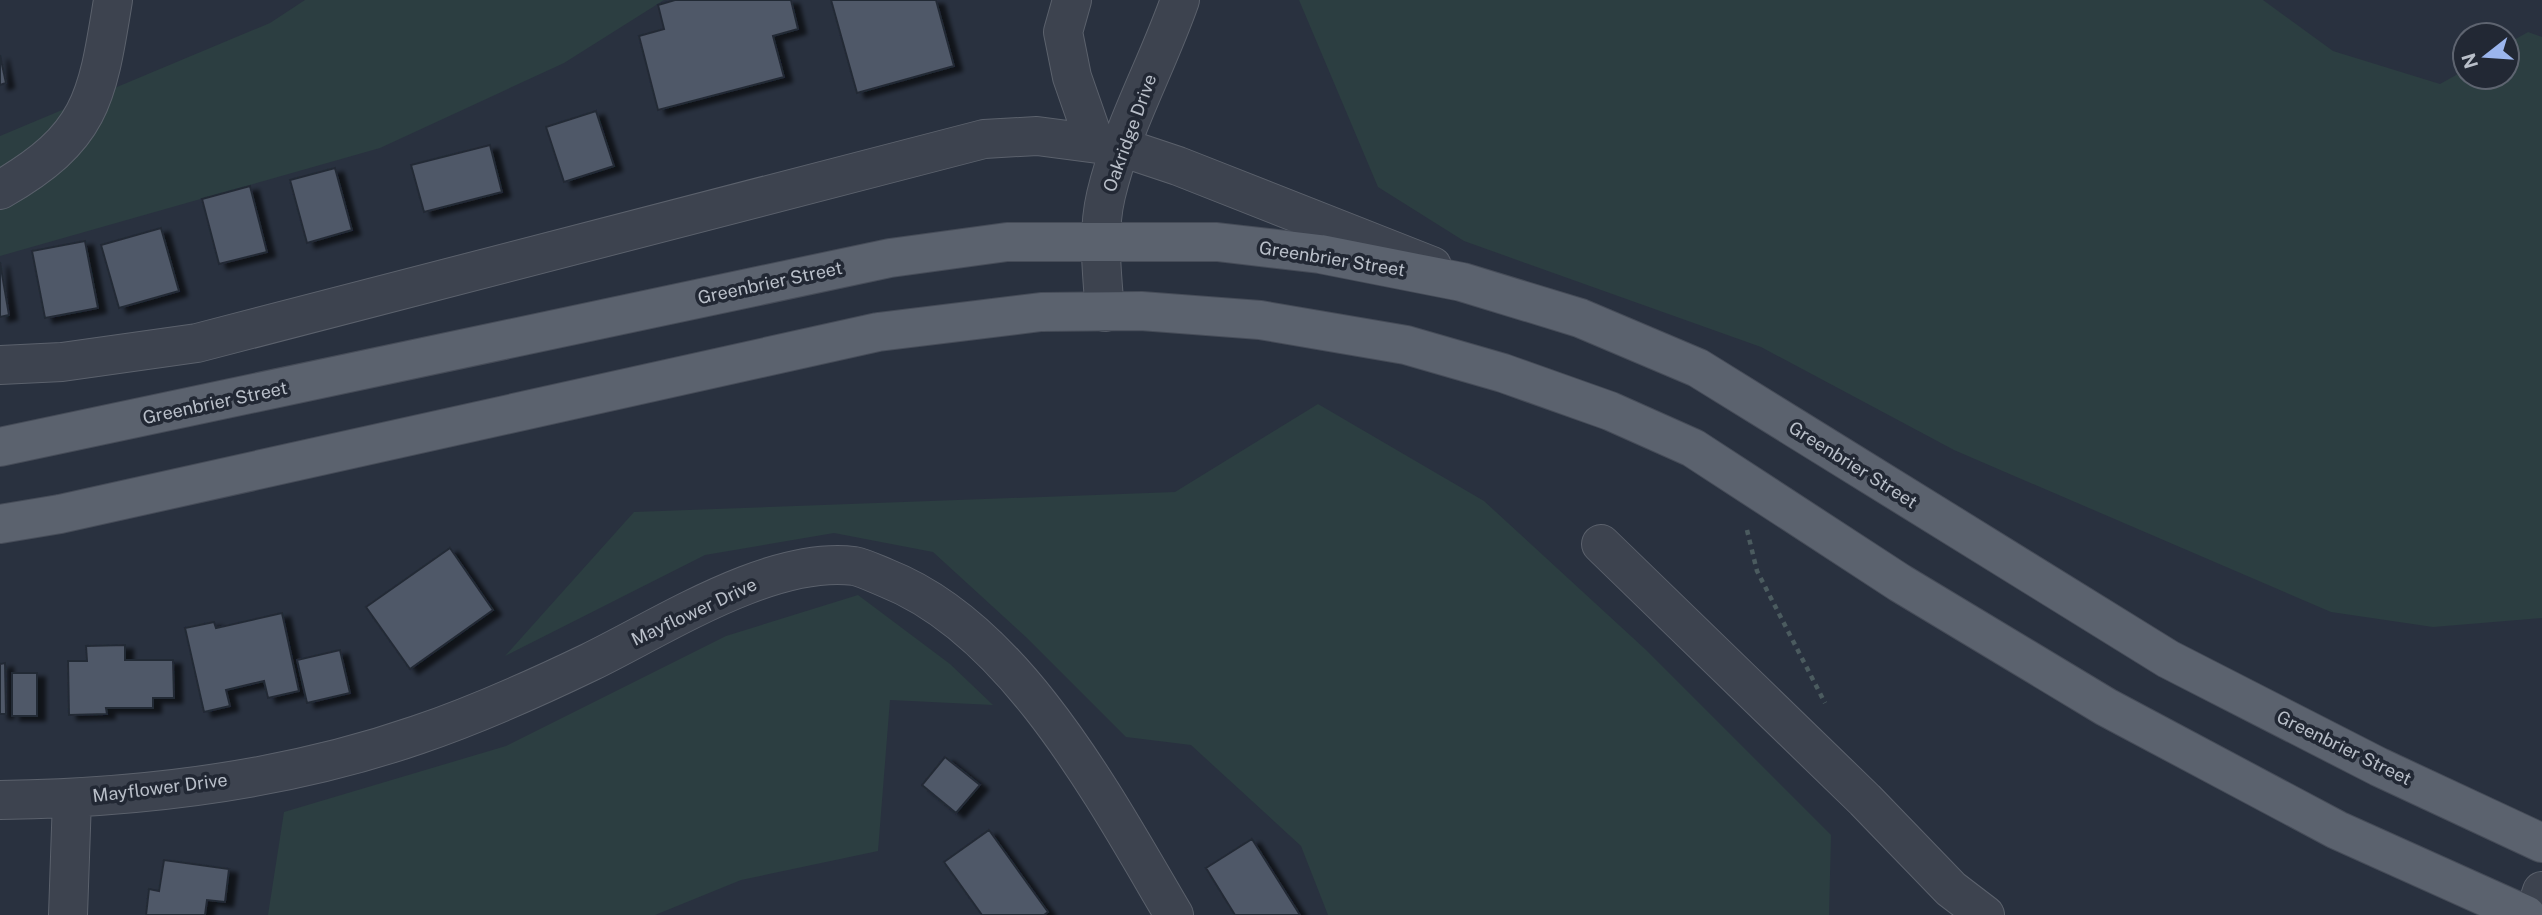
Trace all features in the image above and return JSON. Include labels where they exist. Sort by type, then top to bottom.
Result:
[{"type":"main road","name":"Greenbrier Street","points":[[0,447],[890,258],[1007,242],[1101,240],[1217,242],[1320,254],[1462,282],[1523,303],[1580,318],[1698,368],[2168,659],[2379,767],[2542,843]]},
{"type":"main road","points":[[0,524],[101,505],[878,332],[1041,312],[1141,311],[1260,320],[1406,345],[1503,373],[1610,411],[1693,447],[1900,583],[2106,707],[2337,830],[2526,915]]},
{"type":"street","points":[[0,190],[39,167],[77,130],[100,77],[113,0]]},
{"type":"street","points":[[1072,0],[1063,32],[1072,77],[1108,145]]},
{"type":"street","name":"Oakridge Drive","points":[[1105,312],[1101,240],[1108,145],[1174,1]]},
{"type":"street","points":[[0,365],[62,362],[197,343],[984,139],[1037,136],[1108,145],[1178,166],[1523,303]]},
{"type":"street","points":[[1601,544],[1865,800],[1951,889],[1986,915]]},
{"type":"street","name":"Mayflower Drive","points":[[0,800],[72,799],[265,776],[334,760],[416,735],[492,706],[748,585],[798,567],[856,566],[918,590],[990,646],[1086,766],[1174,915]]},
{"type":"street","points":[[68,915],[72,799]]},
{"type":"street","points":[[2534,915],[2542,891]]},
{"type":"path","points":[[1732,473],[1757,571],[1828,709]]},
{"type":"shaded area","points":[[305,0],[664,0],[564,63],[380,148],[0,256],[0,136],[270,23]]},
{"type":"shaded area","points":[[1299,0],[2263,0],[2333,51],[2440,84],[2451,78],[2451,91],[2521,91],[2521,36],[2528,32],[2542,37],[2542,618],[2433,627],[2331,612],[1954,450],[1761,347],[1464,241],[1378,187]]},
{"type":"shaded area","points":[[1318,404],[1484,501],[1645,649],[1831,835],[1829,915],[1328,915],[1301,846],[1191,745],[1126,737],[1027,638],[933,552],[834,533],[705,555],[505,656],[634,512],[1175,492]]},
{"type":"shaded area","points":[[858,595],[950,664],[993,705],[890,700],[878,851],[741,880],[655,915],[268,915],[284,812],[506,746],[726,636]]},
{"type":"building","points":[[675,0],[791,0],[798,29],[773,36],[784,77],[658,110],[639,36],[664,29],[658,5]]},
{"type":"building","points":[[831,0],[936,0],[954,66],[857,93]]},
{"type":"building","points":[[0,55],[6,83],[0,85]]},
{"type":"building","points":[[596,111],[614,166],[564,182],[546,127]]},
{"type":"building","points":[[490,145],[502,192],[424,212],[411,165]]},
{"type":"building","points":[[335,168],[352,230],[307,243],[290,180]]},
{"type":"building","points":[[250,186],[267,252],[219,264],[202,199]]},
{"type":"building","points":[[161,228],[179,291],[119,308],[101,245]]},
{"type":"building","points":[[85,241],[98,308],[45,318],[32,251]]},
{"type":"building","points":[[0,262],[9,315],[0,317]]},
{"type":"building","points":[[450,548],[493,610],[410,669],[366,607]]},
{"type":"building","points":[[282,613],[299,691],[268,698],[264,681],[226,690],[230,706],[204,712],[185,628],[214,622],[216,628]]},
{"type":"building","points":[[125,645],[125,660],[173,660],[174,698],[153,698],[153,708],[106,708],[107,714],[69,715],[68,661],[87,661],[86,646]]},
{"type":"building","points":[[340,650],[350,693],[307,703],[297,660]]},
{"type":"building","points":[[5,663],[6,714],[0,714],[0,664]]},
{"type":"building","points":[[12,673],[37,673],[37,716],[12,716]]},
{"type":"building","points":[[945,757],[980,785],[956,813],[922,785]]},
{"type":"building","points":[[989,830],[1048,912],[1044,915],[982,915],[944,862]]},
{"type":"building","points":[[1252,839],[1300,915],[1235,915],[1206,868]]},
{"type":"building","points":[[164,860],[229,869],[225,902],[207,900],[205,915],[146,915],[149,889],[159,891]]}]
